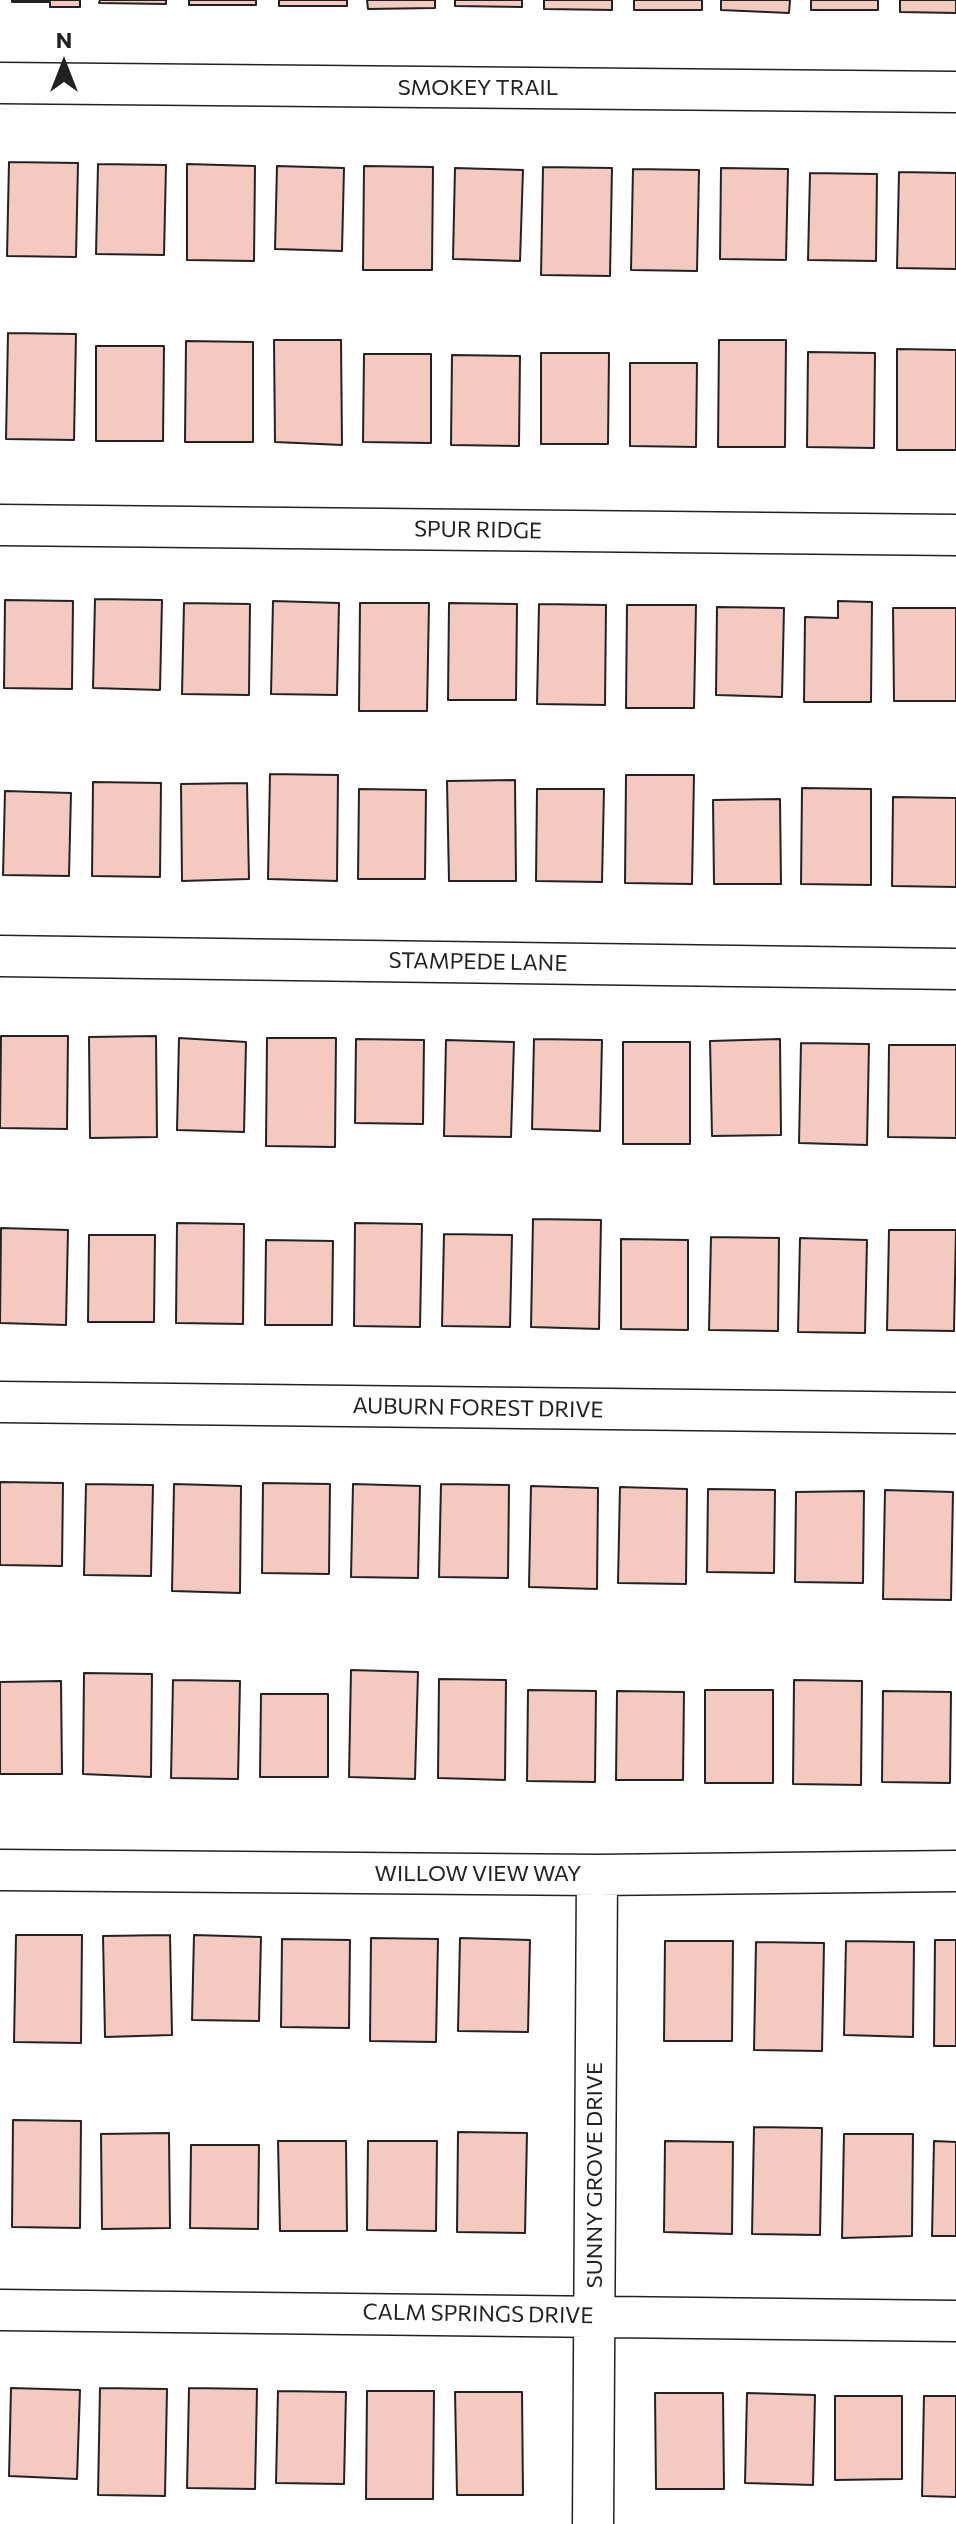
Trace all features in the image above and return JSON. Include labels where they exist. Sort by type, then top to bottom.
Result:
[{"type":"street","name":"SMOKEY TRAIL","points":[[0,83],[956,92]]},
{"type":"street","name":"SPUR RIDGE","points":[[0,525],[956,535]]},
{"type":"street","name":"STAMPEDE LANE","points":[[0,956],[956,969]]},
{"type":"street","name":"AUBURN FOREST DRIVE","points":[[0,1402],[956,1413]]},
{"type":"street","name":"WILLOW VIEW WAY","points":[[0,1870],[597,1875],[956,1871]]},
{"type":"street","name":"SUNNY GROVE DRIVE","points":[[593,2524],[597,1875]]},
{"type":"street","name":"CALM SPRINGS DRIVE","points":[[0,2310],[956,2321]]},
{"type":"building","points":[[12,0],[80,0],[80,7],[50,7],[50,2]]},
{"type":"building","points":[[100,0],[166,0],[166,4],[99,3]]},
{"type":"building","points":[[189,0],[256,0],[256,5],[189,5]]},
{"type":"building","points":[[279,0],[347,0],[347,6],[279,6]]},
{"type":"building","points":[[367,0],[435,0],[435,8],[368,9]]},
{"type":"building","points":[[455,0],[522,0],[522,7],[455,6]]},
{"type":"building","points":[[544,0],[612,0],[612,10],[544,9]]},
{"type":"building","points":[[634,0],[702,0],[702,10],[634,10]]},
{"type":"building","points":[[721,0],[790,0],[789,13],[721,10]]},
{"type":"building","points":[[811,0],[878,0],[878,10],[811,10]]},
{"type":"building","points":[[900,0],[956,0],[956,13],[900,12]]},
{"type":"building","points":[[9,162],[78,163],[76,257],[7,256]]},
{"type":"building","points":[[98,164],[166,165],[164,255],[96,254]]},
{"type":"building","points":[[187,164],[255,166],[254,261],[187,260]]},
{"type":"building","points":[[277,166],[344,168],[342,251],[275,249]]},
{"type":"building","points":[[364,166],[433,167],[432,270],[363,270]]},
{"type":"building","points":[[543,167],[612,168],[610,276],[541,275]]},
{"type":"building","points":[[455,168],[523,170],[520,261],[453,259]]},
{"type":"building","points":[[721,168],[788,169],[786,260],[720,259]]},
{"type":"building","points":[[633,169],[699,170],[697,271],[631,270]]},
{"type":"building","points":[[899,172],[956,173],[956,269],[897,268]]},
{"type":"building","points":[[810,173],[877,174],[876,261],[808,260]]},
{"type":"building","points":[[8,333],[76,334],[74,440],[6,439]]},
{"type":"building","points":[[274,340],[341,340],[342,445],[275,442]]},
{"type":"building","points":[[719,340],[786,340],[785,447],[718,447]]},
{"type":"building","points":[[186,341],[253,342],[253,442],[185,442]]},
{"type":"building","points":[[96,346],[164,346],[163,441],[96,441]]},
{"type":"building","points":[[897,349],[956,350],[956,450],[897,450]]},
{"type":"building","points":[[808,352],[875,353],[874,448],[807,447]]},
{"type":"building","points":[[541,353],[609,353],[608,444],[541,444]]},
{"type":"building","points":[[364,354],[431,354],[431,443],[363,442]]},
{"type":"building","points":[[452,355],[520,356],[519,446],[451,445]]},
{"type":"building","points":[[630,363],[697,363],[696,447],[630,446]]},
{"type":"building","points":[[95,599],[162,600],[160,690],[93,688]]},
{"type":"building","points":[[5,600],[73,601],[72,689],[4,688]]},
{"type":"building","points":[[273,601],[339,603],[337,695],[271,694]]},
{"type":"building","points":[[838,601],[872,602],[871,702],[804,702],[805,617],[838,618]]},
{"type":"building","points":[[184,603],[250,604],[249,695],[182,694]]},
{"type":"building","points":[[360,603],[429,603],[427,711],[359,711]]},
{"type":"building","points":[[449,603],[517,604],[516,700],[448,700]]},
{"type":"building","points":[[539,604],[606,605],[605,705],[537,704]]},
{"type":"building","points":[[627,605],[696,605],[694,708],[626,708]]},
{"type":"building","points":[[717,607],[784,608],[782,697],[716,695]]},
{"type":"building","points":[[893,608],[956,608],[956,701],[894,701]]},
{"type":"building","points":[[270,774],[338,775],[337,881],[268,879]]},
{"type":"building","points":[[626,775],[694,775],[692,884],[625,883]]},
{"type":"building","points":[[515,780],[516,881],[449,881],[447,781]]},
{"type":"building","points":[[93,782],[161,783],[160,877],[92,876]]},
{"type":"building","points":[[247,783],[249,879],[182,881],[181,784]]},
{"type":"building","points":[[802,788],[871,789],[871,885],[801,884]]},
{"type":"building","points":[[359,789],[426,790],[425,879],[358,879]]},
{"type":"building","points":[[537,789],[604,789],[602,882],[536,881]]},
{"type":"building","points":[[5,791],[71,793],[69,876],[3,875]]},
{"type":"building","points":[[893,797],[956,798],[956,887],[892,886]]},
{"type":"building","points":[[780,799],[781,884],[714,884],[713,800]]},
{"type":"building","points":[[1,1036],[68,1036],[67,1129],[0,1128]]},
{"type":"building","points":[[156,1036],[157,1137],[90,1138],[89,1037]]},
{"type":"building","points":[[179,1038],[246,1042],[244,1132],[177,1130]]},
{"type":"building","points":[[267,1038],[336,1038],[335,1147],[266,1146]]},
{"type":"building","points":[[356,1039],[424,1040],[423,1124],[355,1123]]},
{"type":"building","points":[[534,1039],[602,1040],[600,1131],[532,1129]]},
{"type":"building","points":[[780,1039],[781,1135],[712,1136],[710,1041]]},
{"type":"building","points":[[446,1040],[514,1042],[511,1137],[444,1136]]},
{"type":"building","points":[[623,1042],[690,1042],[690,1144],[623,1144]]},
{"type":"building","points":[[801,1043],[869,1044],[867,1145],[799,1143]]},
{"type":"building","points":[[889,1045],[956,1045],[956,1138],[888,1137]]},
{"type":"building","points":[[533,1219],[601,1220],[599,1329],[531,1327]]},
{"type":"building","points":[[177,1223],[244,1224],[243,1324],[176,1323]]},
{"type":"building","points":[[355,1223],[422,1224],[420,1327],[354,1326]]},
{"type":"building","points":[[1,1228],[68,1230],[66,1325],[0,1323]]},
{"type":"building","points":[[889,1230],[956,1230],[954,1331],[887,1330]]},
{"type":"building","points":[[444,1234],[512,1235],[510,1327],[442,1326]]},
{"type":"building","points":[[89,1235],[155,1235],[154,1322],[88,1322]]},
{"type":"building","points":[[711,1237],[779,1238],[778,1331],[709,1330]]},
{"type":"building","points":[[800,1238],[867,1240],[865,1333],[798,1332]]},
{"type":"building","points":[[621,1239],[688,1240],[688,1330],[621,1329]]},
{"type":"building","points":[[266,1240],[333,1241],[332,1325],[265,1325]]},
{"type":"building","points":[[0,1482],[63,1483],[62,1566],[0,1565]]},
{"type":"building","points":[[263,1483],[330,1484],[329,1574],[262,1573]]},
{"type":"building","points":[[86,1484],[153,1485],[151,1576],[84,1575]]},
{"type":"building","points":[[174,1484],[241,1486],[240,1593],[172,1591]]},
{"type":"building","points":[[353,1484],[420,1486],[418,1578],[351,1577]]},
{"type":"building","points":[[441,1484],[509,1485],[508,1578],[439,1577]]},
{"type":"building","points":[[531,1486],[598,1488],[597,1589],[529,1587]]},
{"type":"building","points":[[620,1487],[687,1489],[686,1584],[618,1583]]},
{"type":"building","points":[[708,1489],[775,1490],[774,1573],[707,1572]]},
{"type":"building","points":[[885,1490],[953,1492],[951,1600],[883,1599]]},
{"type":"building","points":[[864,1491],[863,1583],[795,1582],[796,1492]]},
{"type":"building","points":[[351,1670],[418,1672],[415,1779],[349,1777]]},
{"type":"building","points":[[84,1673],[152,1674],[151,1777],[83,1774]]},
{"type":"building","points":[[439,1679],[506,1680],[505,1780],[438,1778]]},
{"type":"building","points":[[173,1680],[240,1681],[238,1779],[171,1778]]},
{"type":"building","points":[[794,1680],[862,1681],[861,1785],[793,1784]]},
{"type":"building","points":[[61,1681],[62,1774],[0,1774],[0,1682]]},
{"type":"building","points":[[528,1690],[596,1691],[595,1782],[527,1781]]},
{"type":"building","points":[[705,1690],[773,1690],[773,1783],[705,1783]]},
{"type":"building","points":[[617,1691],[684,1692],[683,1780],[616,1780]]},
{"type":"building","points":[[883,1691],[951,1692],[950,1783],[882,1782]]},
{"type":"building","points":[[261,1694],[328,1694],[328,1777],[260,1777]]},
{"type":"building","points":[[16,1935],[82,1935],[81,2043],[14,2042]]},
{"type":"building","points":[[170,1935],[172,2035],[105,2037],[103,1936]]},
{"type":"building","points":[[194,1935],[261,1937],[259,2021],[192,2020]]},
{"type":"building","points":[[371,1938],[438,1939],[436,2042],[370,2041]]},
{"type":"building","points":[[460,1938],[530,1940],[528,2032],[458,2031]]},
{"type":"building","points":[[282,1939],[350,1940],[349,2028],[281,2027]]},
{"type":"building","points":[[935,1940],[956,1940],[956,2046],[934,2046]]},
{"type":"building","points":[[665,1941],[733,1941],[732,2041],[664,2041]]},
{"type":"building","points":[[846,1941],[914,1942],[913,2037],[844,2035]]},
{"type":"building","points":[[756,1942],[824,1943],[822,2051],[754,2050]]},
{"type":"building","points":[[13,2120],[81,2121],[80,2228],[12,2227]]},
{"type":"building","points":[[754,2127],[822,2128],[820,2235],[752,2234]]},
{"type":"building","points":[[458,2132],[527,2133],[525,2233],[457,2232]]},
{"type":"building","points":[[169,2133],[170,2228],[102,2229],[101,2134]]},
{"type":"building","points":[[844,2134],[913,2134],[912,2236],[842,2238]]},
{"type":"building","points":[[278,2141],[346,2141],[347,2231],[280,2231]]},
{"type":"building","points":[[368,2141],[437,2141],[436,2231],[367,2230]]},
{"type":"building","points":[[665,2141],[733,2142],[732,2234],[664,2232]]},
{"type":"building","points":[[934,2141],[956,2142],[956,2236],[932,2236]]},
{"type":"building","points":[[191,2145],[259,2145],[258,2229],[190,2228]]},
{"type":"building","points":[[11,2388],[80,2390],[77,2479],[9,2476]]},
{"type":"building","points":[[100,2388],[167,2389],[165,2496],[98,2495]]},
{"type":"building","points":[[189,2388],[257,2389],[255,2489],[187,2488]]},
{"type":"building","points":[[278,2391],[346,2392],[344,2484],[276,2483]]},
{"type":"building","points":[[367,2391],[434,2391],[433,2499],[366,2499]]},
{"type":"building","points":[[455,2392],[522,2392],[523,2495],[457,2495]]},
{"type":"building","points":[[655,2393],[723,2393],[724,2489],[656,2489]]},
{"type":"building","points":[[747,2393],[815,2395],[813,2485],[745,2483]]},
{"type":"building","points":[[835,2396],[902,2396],[902,2479],[835,2480]]},
{"type":"building","points":[[924,2396],[956,2396],[956,2497],[922,2496]]}]
